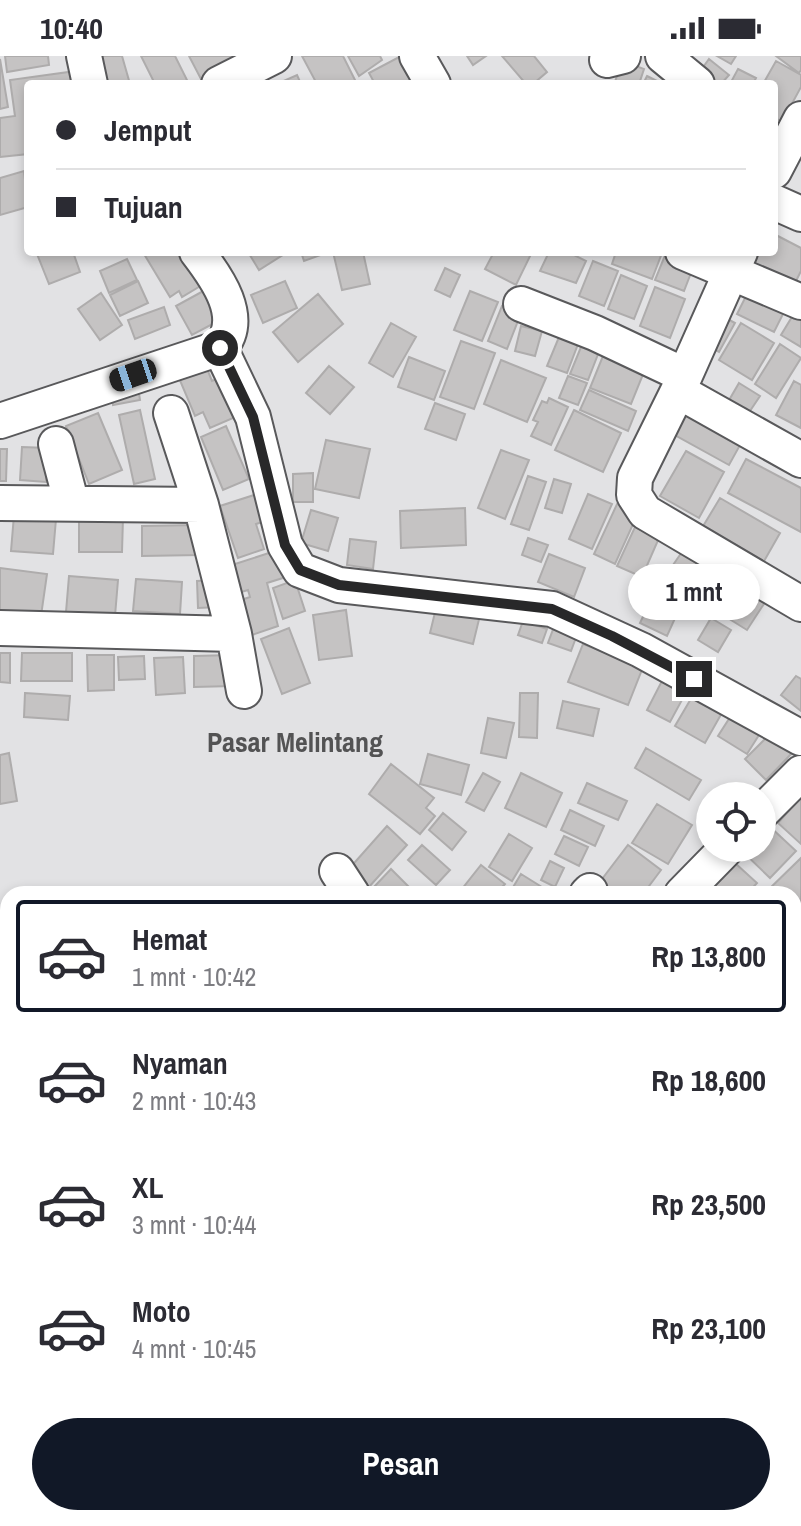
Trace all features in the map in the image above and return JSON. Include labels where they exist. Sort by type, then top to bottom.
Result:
[{"type":"street","points":[[84,56],[89,80]]},
{"type":"street","points":[[227,80],[274,56]]},
{"type":"street","points":[[417,56],[431,80]]},
{"type":"street","points":[[663,56],[692,80]]},
{"type":"street","points":[[778,204],[801,214]]},
{"type":"street","points":[[199,256],[227,329],[293,563],[322,581],[563,613],[641,650],[801,738]]},
{"type":"street","points":[[704,256],[736,262],[801,302]]},
{"type":"street","points":[[736,262],[635,478],[637,503],[645,512],[801,604]]},
{"type":"street","points":[[521,304],[595,333],[681,383],[801,460]]},
{"type":"street","points":[[0,421],[227,329]]},
{"type":"street","points":[[171,413],[201,505],[234,634],[244,691]]},
{"type":"street","points":[[56,444],[71,501]]},
{"type":"street","points":[[0,503],[71,501],[201,505]]},
{"type":"street","points":[[0,628],[234,634]]},
{"type":"street","points":[[776,798],[801,773]]},
{"type":"street","points":[[690,886],[713,862]]},
{"type":"building","points":[[5,56],[48,56],[49,65],[7,72]]},
{"type":"building","points":[[91,56],[122,56],[129,80],[98,80]]},
{"type":"building","points":[[141,56],[175,56],[187,80],[153,80]]},
{"type":"building","points":[[189,56],[244,56],[245,59],[201,80]]},
{"type":"building","points":[[302,56],[343,56],[355,80],[315,80]]},
{"type":"building","points":[[348,56],[380,56],[382,60],[359,76]]},
{"type":"building","points":[[401,56],[417,80],[373,80],[369,73]]},
{"type":"building","points":[[467,56],[486,56],[473,65]]},
{"type":"building","points":[[502,56],[534,56],[547,72],[538,80],[523,80]]},
{"type":"building","points":[[717,56],[736,56],[731,64]]},
{"type":"building","points":[[776,56],[801,56],[801,70],[799,73]]},
{"type":"building","points":[[0,59],[8,107],[0,109]]},
{"type":"building","points":[[709,59],[729,75],[725,80],[700,80],[696,77]]},
{"type":"building","points":[[623,61],[644,69],[640,80],[616,80]]},
{"type":"building","points":[[776,61],[801,75],[801,87],[782,122],[778,120],[778,80],[765,80]]},
{"type":"building","points":[[738,69],[756,78],[755,80],[732,80]]},
{"type":"building","points":[[76,71],[77,80],[24,80],[24,154],[0,157],[0,118],[15,116],[10,80]]},
{"type":"building","points":[[24,171],[24,208],[0,215],[0,178]]},
{"type":"building","points":[[778,236],[801,248],[801,271],[792,289],[752,267],[758,256],[778,256]]},
{"type":"building","points":[[38,256],[74,256],[80,272],[49,284]]},
{"type":"building","points":[[145,256],[191,256],[207,282],[182,297],[179,291],[170,297]]},
{"type":"building","points":[[250,256],[281,256],[259,270]]},
{"type":"building","points":[[334,256],[364,256],[370,284],[342,290]]},
{"type":"building","points":[[492,256],[530,256],[516,285],[485,269]]},
{"type":"building","points":[[547,256],[576,256],[586,261],[576,283],[540,271]]},
{"type":"building","points":[[615,256],[661,256],[652,279],[612,264]]},
{"type":"building","points":[[665,256],[673,256],[694,265],[684,291],[655,280]]},
{"type":"building","points":[[127,259],[137,280],[109,293],[100,271]]},
{"type":"building","points":[[593,261],[618,271],[604,306],[579,296]]},
{"type":"building","points":[[445,268],[460,275],[450,297],[435,290]]},
{"type":"building","points":[[621,275],[647,286],[634,319],[608,309]]},
{"type":"building","points":[[138,281],[148,303],[120,316],[110,295]]},
{"type":"building","points":[[285,281],[297,308],[263,323],[251,295]]},
{"type":"building","points":[[655,287],[685,299],[670,338],[640,326]]},
{"type":"building","points":[[207,289],[222,319],[192,335],[176,306]]},
{"type":"building","points":[[470,291],[498,302],[482,341],[454,330]]},
{"type":"building","points":[[101,293],[122,325],[100,340],[78,309]]},
{"type":"building","points":[[318,294],[343,324],[298,362],[273,332]]},
{"type":"building","points":[[747,294],[784,312],[774,332],[737,314]]},
{"type":"building","points":[[502,306],[521,313],[507,349],[488,341]]},
{"type":"building","points":[[164,307],[170,325],[135,339],[128,320]]},
{"type":"building","points":[[798,307],[801,309],[801,347],[781,335]]},
{"type":"building","points":[[718,314],[735,323],[719,352],[702,343]]},
{"type":"building","points":[[391,323],[416,337],[393,377],[369,363]]},
{"type":"building","points":[[741,323],[774,343],[752,380],[719,360]]},
{"type":"building","points":[[521,326],[542,331],[535,356],[515,351]]},
{"type":"building","points":[[559,337],[578,344],[567,373],[547,366]]},
{"type":"building","points":[[461,341],[495,353],[474,409],[440,397]]},
{"type":"building","points":[[583,342],[600,349],[588,380],[570,374]]},
{"type":"building","points":[[780,344],[801,358],[776,398],[755,384]]},
{"type":"building","points":[[607,346],[648,362],[631,404],[590,388]]},
{"type":"building","points":[[409,357],[445,371],[434,400],[398,387]]},
{"type":"building","points":[[203,359],[212,381],[224,376],[240,415],[210,428],[203,412],[195,416],[176,371]]},
{"type":"building","points":[[501,360],[546,378],[527,422],[484,404]]},
{"type":"building","points":[[329,366],[354,387],[330,414],[306,393]]},
{"type":"building","points":[[568,376],[587,383],[578,405],[559,398]]},
{"type":"building","points":[[794,381],[801,385],[801,428],[776,415]]},
{"type":"building","points":[[739,383],[760,396],[748,414],[728,402]]},
{"type":"building","points":[[138,387],[140,400],[113,405],[111,391]]},
{"type":"building","points":[[589,390],[636,411],[628,431],[580,410]]},
{"type":"building","points":[[549,398],[568,407],[551,445],[531,436],[538,422],[533,420],[542,401],[547,403]]},
{"type":"building","points":[[435,403],[465,414],[456,440],[425,429]]},
{"type":"building","points":[[689,405],[745,436],[729,465],[673,434]]},
{"type":"building","points":[[140,410],[155,479],[134,484],[119,415]]},
{"type":"building","points":[[574,410],[621,433],[603,472],[555,450]]},
{"type":"building","points":[[98,413],[122,470],[89,484],[66,426]]},
{"type":"building","points":[[226,426],[249,479],[223,490],[201,437]]},
{"type":"building","points":[[326,440],[370,449],[359,498],[315,489]]},
{"type":"building","points":[[22,447],[48,448],[46,482],[20,480]]},
{"type":"building","points":[[0,449],[7,449],[6,481],[0,481]]},
{"type":"building","points":[[501,450],[529,460],[505,519],[478,508]]},
{"type":"building","points":[[686,451],[724,472],[699,518],[660,496]]},
{"type":"building","points":[[746,459],[801,488],[801,532],[728,493]]},
{"type":"building","points":[[313,473],[313,502],[293,502],[293,474]]},
{"type":"building","points":[[528,476],[546,482],[529,530],[511,524]]},
{"type":"building","points":[[554,479],[571,484],[562,513],[545,508]]},
{"type":"building","points":[[257,494],[266,521],[256,524],[264,549],[238,558],[220,506]]},
{"type":"building","points":[[588,494],[612,504],[592,549],[569,539]]},
{"type":"building","points":[[720,498],[780,533],[763,563],[702,528]]},
{"type":"building","points":[[618,502],[639,511],[615,564],[594,554]]},
{"type":"building","points":[[465,508],[466,545],[401,548],[400,511]]},
{"type":"building","points":[[311,510],[338,518],[328,551],[301,543]]},
{"type":"building","points":[[14,515],[56,519],[53,554],[11,551]]},
{"type":"building","points":[[79,518],[123,518],[122,552],[79,552]]},
{"type":"building","points":[[199,525],[199,555],[142,556],[142,526]]},
{"type":"building","points":[[635,527],[659,538],[642,577],[617,566]]},
{"type":"building","points":[[528,538],[548,545],[541,562],[522,555]]},
{"type":"building","points":[[350,539],[376,542],[373,569],[347,565]]},
{"type":"building","points":[[684,549],[701,560],[680,593],[662,581]]},
{"type":"building","points":[[278,550],[286,577],[267,583],[278,626],[249,636],[238,601],[250,597],[248,590],[238,593],[229,566]]},
{"type":"building","points":[[549,554],[585,568],[574,597],[538,582]]},
{"type":"building","points":[[0,568],[47,574],[41,616],[0,611]]},
{"type":"building","points":[[732,572],[769,596],[747,630],[710,607]]},
{"type":"building","points":[[69,576],[118,580],[115,616],[66,612]]},
{"type":"building","points":[[136,579],[182,582],[180,614],[133,611]]},
{"type":"building","points":[[218,580],[219,607],[198,608],[197,581]]},
{"type":"building","points":[[295,580],[305,611],[283,619],[273,588]]},
{"type":"building","points":[[654,593],[681,605],[667,636],[640,623]]},
{"type":"building","points":[[439,596],[482,607],[473,644],[430,633]]},
{"type":"building","points":[[346,610],[352,656],[319,660],[313,615]]},
{"type":"building","points":[[558,616],[581,624],[571,651],[548,643]]},
{"type":"building","points":[[711,618],[731,630],[718,652],[698,640]]},
{"type":"building","points":[[523,621],[547,629],[542,643],[518,635]]},
{"type":"building","points":[[289,628],[310,683],[282,694],[261,639]]},
{"type":"building","points":[[583,644],[643,667],[628,705],[568,682]]},
{"type":"building","points":[[0,653],[10,653],[10,683],[0,682]]},
{"type":"building","points":[[22,653],[72,653],[72,681],[21,681]]},
{"type":"building","points":[[87,655],[114,655],[114,690],[88,691]]},
{"type":"building","points":[[232,655],[233,686],[194,687],[194,656]]},
{"type":"building","points":[[144,656],[145,679],[119,680],[118,657]]},
{"type":"building","points":[[183,657],[185,693],[156,695],[154,658]]},
{"type":"building","points":[[665,675],[689,687],[670,722],[647,710]]},
{"type":"building","points":[[796,676],[801,679],[801,711],[781,695]]},
{"type":"building","points":[[699,685],[728,702],[705,743],[675,726]]},
{"type":"building","points":[[25,693],[70,696],[68,720],[24,717]]},
{"type":"building","points":[[520,693],[538,693],[537,738],[519,737]]},
{"type":"building","points":[[563,701],[599,709],[593,736],[557,728]]},
{"type":"building","points":[[736,708],[764,727],[747,754],[718,736]]},
{"type":"building","points":[[488,718],[514,723],[506,758],[481,753]]},
{"type":"building","points":[[773,731],[794,751],[766,780],[745,759]]},
{"type":"building","points":[[646,748],[701,780],[696,782],[689,800],[635,768]]},
{"type":"building","points":[[9,753],[17,801],[0,804],[0,755]]},
{"type":"building","points":[[428,754],[469,765],[461,795],[420,784]]},
{"type":"building","points":[[391,764],[434,798],[426,808],[435,816],[420,834],[369,794]]},
{"type":"building","points":[[483,773],[500,782],[484,811],[466,802]]},
{"type":"building","points":[[521,773],[562,793],[546,827],[505,808]]},
{"type":"building","points":[[587,783],[627,801],[618,820],[578,803]]},
{"type":"building","points":[[801,797],[801,844],[778,823]]},
{"type":"building","points":[[657,804],[692,825],[668,864],[632,843]]},
{"type":"building","points":[[570,810],[604,826],[595,846],[561,830]]},
{"type":"building","points":[[443,813],[466,832],[452,850],[429,830]]},
{"type":"building","points":[[387,826],[407,845],[370,886],[348,870]]},
{"type":"building","points":[[776,832],[796,851],[770,878],[753,862],[776,862]]},
{"type":"building","points":[[509,834],[532,848],[512,881],[489,867]]},
{"type":"building","points":[[564,836],[588,847],[579,866],[555,854]]},
{"type":"building","points":[[422,845],[450,870],[436,885],[408,860]]},
{"type":"building","points":[[628,845],[661,870],[649,886],[603,886],[599,883]]},
{"type":"building","points":[[801,858],[801,886],[772,886]]},
{"type":"building","points":[[550,861],[564,868],[555,886],[541,880]]},
{"type":"building","points":[[735,863],[757,883],[754,886],[714,886]]},
{"type":"building","points":[[481,865],[505,884],[503,886],[464,886]]},
{"type":"building","points":[[391,869],[408,886],[375,886]]},
{"type":"building","points":[[521,874],[540,886],[514,886]]},
{"type":"district","name":"Pasar Melintang","points":[[295,742]]},
{"type":"route","points":[[220,348],[253,417],[285,545],[293,563],[300,570],[339,585],[469,597],[552,609],[641,650],[694,679]]}]
